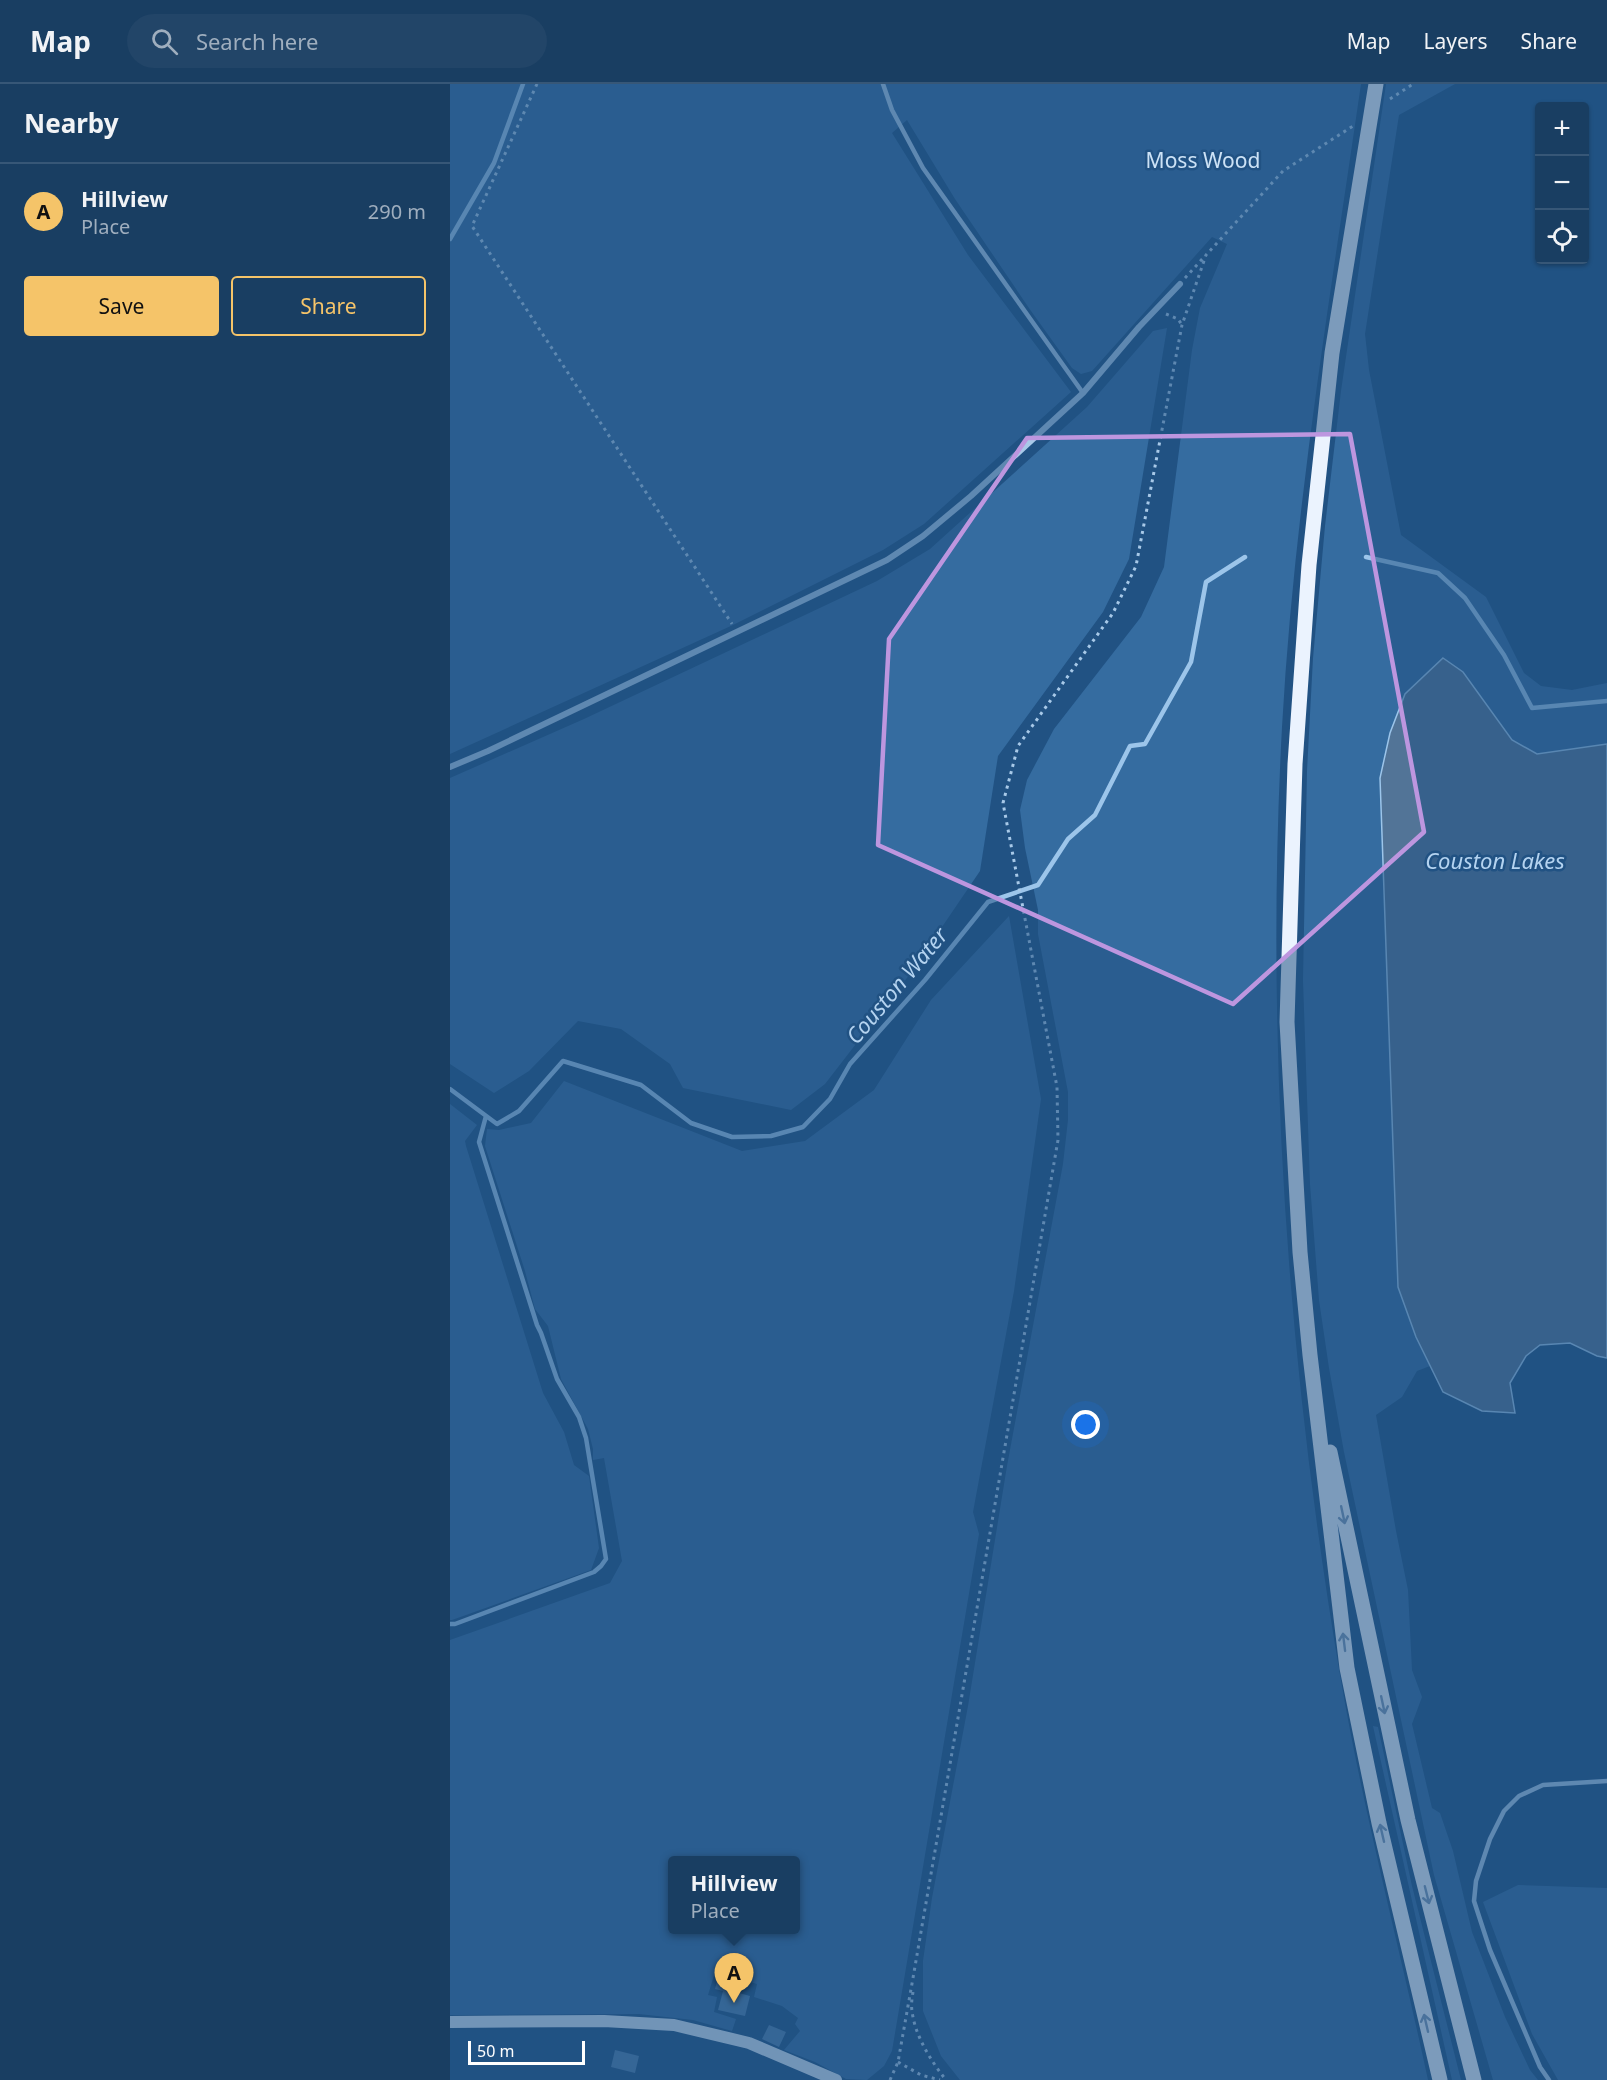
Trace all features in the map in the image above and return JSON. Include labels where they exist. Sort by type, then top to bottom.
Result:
[{"type":"main road","points":[[1376,84],[1332,353],[1309,565],[1295,764],[1287,1022],[1300,1252],[1347,1668],[1379,1823],[1440,2080]]},
{"type":"main road","points":[[1310,1355],[1408,1820],[1474,2080]]},
{"type":"main road","points":[[1453,1996],[1466,2014],[1484,2080]]},
{"type":"main road","points":[[450,2022],[604,2021],[674,2025],[749,2043],[836,2080]]},
{"type":"street","points":[[450,767],[887,560],[923,536],[971,496],[1083,393],[1180,284]]},
{"type":"lane","points":[[883,84],[892,110],[923,168],[1083,393]]},
{"type":"lane","points":[[1549,2080],[1540,2067],[1490,1950],[1474,1901],[1476,1881],[1490,1839],[1504,1811],[1519,1796],[1543,1785],[1607,1781]]},
{"type":"path","points":[[537,84],[472,226],[739,632]]},
{"type":"path","points":[[1372,110],[1413,84]]},
{"type":"path","points":[[1180,284],[1283,171],[1347,132]]},
{"type":"path","points":[[890,2080],[898,2062],[1058,1140],[1057,1087],[1003,803],[1018,746],[1113,613],[1136,566],[1182,325],[1206,255]]},
{"type":"path","points":[[1151,314],[1168,315],[1178,319],[1182,325]]},
{"type":"path","points":[[913,1978],[912,2011],[933,2064],[946,2080]]},
{"type":"path","points":[[898,2062],[921,2075],[940,2080]]},
{"type":"highlighted area","points":[[1350,434],[1424,832],[1233,1004],[878,845],[889,639],[1027,438]]},
{"type":"green space","name":"Moss Wood","points":[[450,84],[1361,84],[1314,405],[1288,646],[1277,846],[1276,964],[1279,1083],[1294,1321],[1306,1439],[1322,1557],[1340,1675],[1359,1777],[1428,2080],[960,2080],[941,2056],[923,2011],[923,1961],[932,1898],[968,1706],[1007,1466],[1063,1164],[1068,1120],[1068,1092],[1038,934],[1038,910],[1025,848],[1020,810],[1027,780],[1054,729],[1141,617],[1164,567],[1192,350],[1200,308],[1227,244],[1212,237],[1092,371],[1081,374],[1072,368],[1031,311],[955,199],[907,120],[892,133],[968,255],[1071,392],[924,524],[883,550],[733,625],[450,754]]},
{"type":"green space","points":[[1386,84],[1455,84],[1399,115],[1365,334],[1369,370],[1401,535],[1486,597],[1524,673],[1541,686],[1572,690],[1607,683],[1607,744],[1537,754],[1512,740],[1463,672],[1398,1286],[1416,1337],[1430,1366],[1417,1371],[1402,1397],[1376,1415],[1408,1590],[1412,1670],[1422,1697],[1412,1724],[1432,1808],[1440,1813],[1453,1851],[1472,1932],[1505,2017],[1530,2070],[1538,2080],[1493,2080],[1434,1875],[1344,1452],[1319,1300],[1310,1184],[1303,980],[1307,771],[1313,658],[1325,526],[1341,391]]},
{"type":"green space","points":[[1167,328],[1129,559],[1103,612],[998,756],[980,871],[910,974],[825,1084],[791,1110],[683,1088],[670,1064],[621,1029],[578,1021],[529,1071],[494,1093],[450,1064],[450,778],[584,719],[877,581],[930,549],[1087,407],[1153,331]]},
{"type":"green space","points":[[1009,916],[1041,1099],[1014,1291],[973,1512],[979,1534],[892,2051],[884,2066],[867,2080],[846,2079],[815,2062],[784,2050],[800,2031],[795,2024],[798,2018],[782,2006],[754,1997],[757,1984],[715,1972],[708,1995],[717,1997],[714,2012],[736,2019],[732,2031],[693,2020],[639,2014],[450,2015],[450,1640],[610,1583],[622,1561],[604,1458],[593,1460],[588,1429],[561,1379],[548,1326],[535,1309],[485,1146],[487,1129],[499,1130],[531,1123],[564,1081],[742,1151],[805,1141],[874,1090],[931,1000]]},
{"type":"green space","points":[[450,1104],[477,1125],[465,1141],[466,1146],[543,1393],[564,1432],[574,1465],[589,1476],[599,1548],[591,1570],[452,1620],[450,1620]]},
{"type":"green space","points":[[1373,1726],[1378,1727],[1412,1886],[1461,2080],[1452,2080]]},
{"type":"green space","points":[[1518,1885],[1607,1888],[1607,2080],[1558,2080],[1532,2034],[1483,1902]]},
{"type":"water","name":"Couston Lakes","points":[[1443,658],[1463,672],[1512,740],[1537,754],[1607,744],[1607,1358],[1597,1356],[1570,1343],[1540,1345],[1526,1356],[1510,1383],[1515,1413],[1482,1411],[1443,1392],[1416,1337],[1398,1287],[1380,778],[1390,733],[1405,694]]},
{"type":"building","points":[[718,1978],[741,1984],[739,1993],[750,1996],[745,2016],[718,2010],[723,1991],[715,1989]]},
{"type":"building","points":[[769,2025],[786,2032],[779,2047],[762,2039]]},
{"type":"building","points":[[615,2050],[639,2056],[635,2073],[611,2067]]},
{"type":"waterway","points":[[450,239],[494,163],[523,84]]},
{"type":"waterway","name":"Couston Water","points":[[450,1089],[497,1124],[519,1111],[563,1061],[641,1085],[691,1123],[732,1137],[771,1136],[803,1127],[830,1099],[850,1064],[925,980],[988,902],[1038,885],[1068,839],[1095,815],[1130,746],[1145,744],[1191,662],[1206,582],[1245,557]]},
{"type":"waterway","name":"Couston Water","points":[[1366,557],[1438,573],[1465,598],[1504,655],[1532,708],[1607,701]]},
{"type":"waterway","points":[[450,1624],[594,1572],[606,1559],[586,1438],[579,1417],[557,1379],[537,1325],[479,1142],[486,1116]]},
{"type":"place","name":"Hillview","points":[[734,2003]]}]
